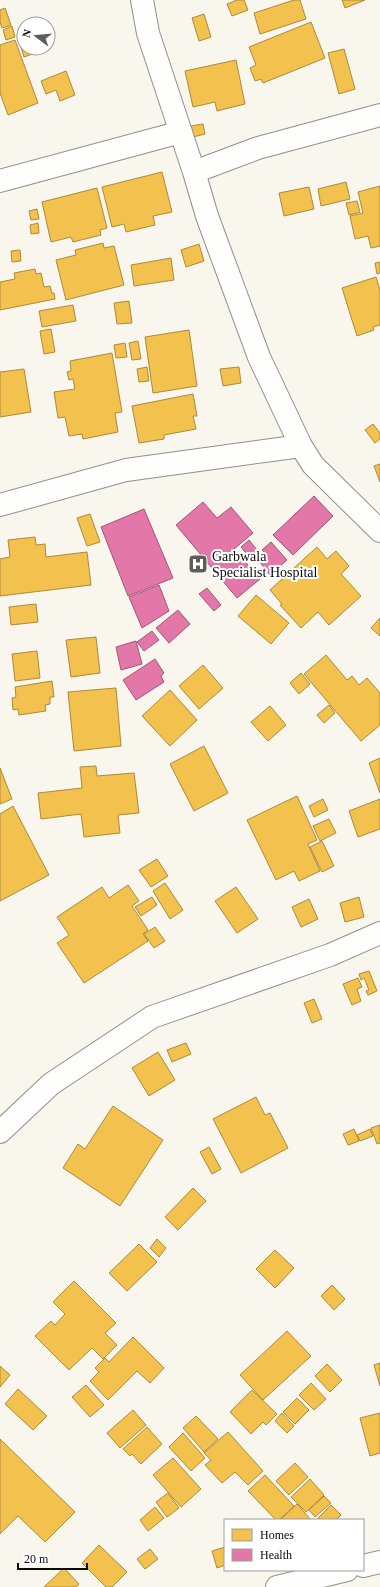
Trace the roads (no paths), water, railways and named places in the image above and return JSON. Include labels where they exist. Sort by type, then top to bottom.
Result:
[{"type":"street","points":[[142,0],[148,33],[207,216],[259,357],[302,446],[313,465],[380,531]]},
{"type":"street","points":[[194,172],[258,148],[380,115]]},
{"type":"street","points":[[0,181],[181,132]]},
{"type":"street","points":[[0,505],[126,470],[302,446]]},
{"type":"street","points":[[0,1132],[50,1084],[152,1017],[330,955],[380,933]]},
{"type":"street","points":[[364,1566],[380,1562]]},
{"type":"street","points":[[277,1587],[343,1571]]},
{"type":"place","name":"Garbwala Specialist Hospital","points":[[198,564]]}]
